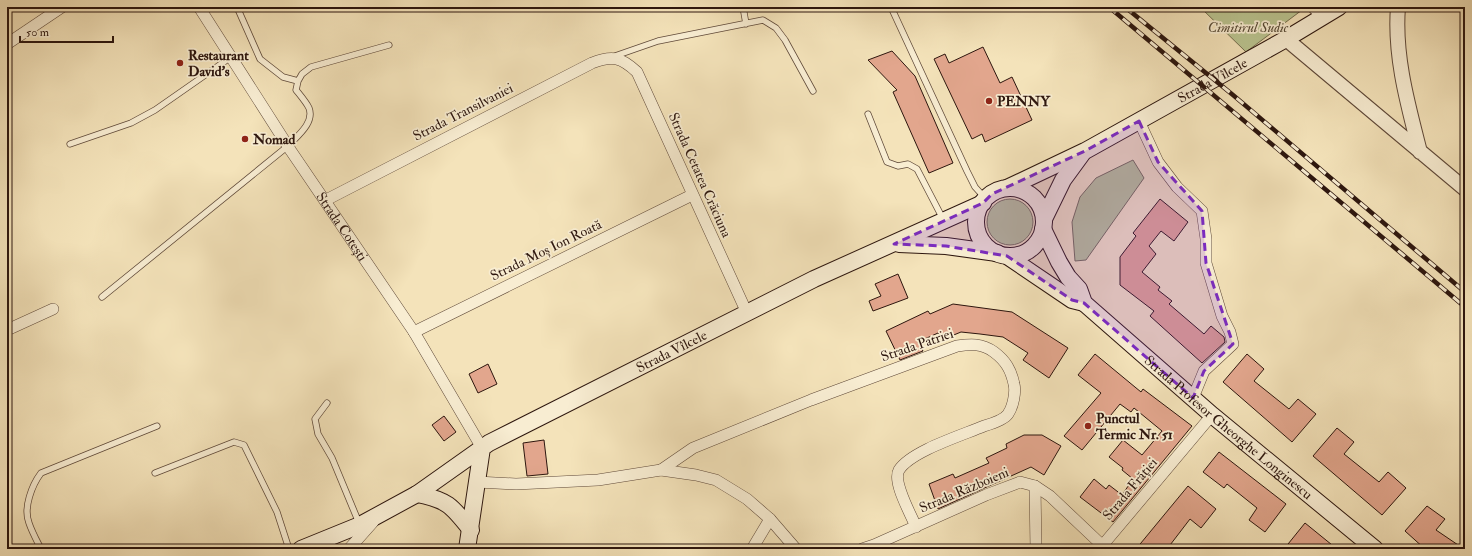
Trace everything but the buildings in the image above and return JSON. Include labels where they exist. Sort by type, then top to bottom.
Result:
[{"type":"main road","name":"Strada Vîlcele","points":[[1007,188],[1084,151],[1286,39],[1339,7]]},
{"type":"main road","name":"Strada Vîlcele","points":[[1044,224],[1063,180],[1084,151]]},
{"type":"main road","points":[[1007,188],[1018,189],[1036,199],[1041,208],[1044,224],[1040,238],[1030,249],[1016,255],[1002,254],[985,244],[978,231],[978,212],[984,201],[992,194],[1007,188]]},
{"type":"main road","name":"Strada Vîlcele","points":[[301,549],[360,525],[417,494],[498,438],[814,279],[894,244],[984,201]]},
{"type":"main road","name":"Strada Profesor Gheorghe Longinescu","points":[[1044,224],[1059,262],[1068,277],[1078,289],[1084,303],[1212,415],[1375,549]]},
{"type":"main road","name":"Strada Vîlcele","points":[[894,244],[946,246],[1002,254]]},
{"type":"main road","name":"Strada Profesor Gheorghe Longinescu","points":[[1002,254],[1072,300],[1084,303]]},
{"type":"main road","points":[[467,549],[482,448]]},
{"type":"main road","points":[[417,494],[438,498],[448,504],[471,530]]},
{"type":"street","points":[[7,44],[62,7]]},
{"type":"street","name":"Strada Cotești","points":[[199,7],[288,146],[414,332],[482,448]]},
{"type":"street","points":[[1398,7],[1396,29],[1400,62],[1420,152]]},
{"type":"street","points":[[1286,39],[1465,189]]},
{"type":"street","name":"Strada Transilvaniei","points":[[326,200],[592,63],[605,58],[614,58]]},
{"type":"street","name":"Strada Cetatea Crăciuna","points":[[614,58],[627,62],[637,72],[747,313]]},
{"type":"street","points":[[1139,121],[1158,162],[1177,187],[1202,212],[1206,238],[1206,263],[1222,316],[1232,338],[1233,344],[1221,357],[1204,371],[1193,398]]},
{"type":"street","name":"Strada Moș Ion Roată","points":[[414,332],[692,195]]},
{"type":"street","points":[[7,330],[53,309]]},
{"type":"street","name":"Strada Patriei","points":[[661,470],[693,448],[811,400],[957,346],[975,343],[991,349],[1004,360],[1012,374],[1015,388],[1014,400],[1008,414],[995,422],[939,444],[908,460],[898,471],[897,484],[916,527]]},
{"type":"street","name":"Strada Frăției","points":[[1104,548],[1212,415]]},
{"type":"street","points":[[477,482],[516,484],[598,480],[661,470],[696,475],[716,480],[747,499],[770,519],[796,549]]},
{"type":"street","name":"Strada Războieni","points":[[862,549],[916,527],[986,494],[1020,482],[1036,486],[1050,496],[1104,548]]},
{"type":"street","points":[[1036,486],[1036,549]]},
{"type":"street","points":[[349,549],[377,516]]},
{"type":"street","points":[[752,549],[770,519]]},
{"type":"lane","points":[[237,7],[260,59],[283,77],[298,81]]},
{"type":"lane","points":[[743,7],[746,24]]},
{"type":"lane","points":[[891,7],[975,188],[984,201]]},
{"type":"lane","points":[[1309,7],[1320,19]]},
{"type":"lane","points":[[614,58],[658,41],[763,20],[776,28],[786,40],[813,90]]},
{"type":"lane","points":[[102,297],[288,146],[305,128],[310,117],[309,109],[296,90],[298,81],[307,69],[389,46]]},
{"type":"lane","points":[[70,144],[131,123],[154,110],[232,57]]},
{"type":"lane","points":[[868,114],[887,162],[898,166],[908,164],[917,169],[944,221]]},
{"type":"lane","points":[[327,403],[315,419],[318,434],[332,458],[360,525]]},
{"type":"lane","points":[[41,549],[28,522],[27,515],[32,492],[41,473],[157,426]]},
{"type":"lane","points":[[155,473],[234,442],[244,445],[277,512],[289,549]]},
{"type":"highlighted area","points":[[1139,121],[1158,162],[1202,211],[1206,263],[1233,344],[1204,371],[1193,398],[1084,303],[1072,300],[1007,256],[946,246],[894,244],[983,203],[992,194],[1085,151]]},
{"type":"green space","name":"Cimitirul Sudic","points":[[1200,7],[1306,7],[1246,52]]},
{"type":"green space","points":[[1133,160],[1144,178],[1086,260],[1075,261],[1072,222],[1080,197],[1096,178]]},
{"type":"green space","points":[[1010,199],[1023,203],[1029,209],[1033,222],[1029,235],[1023,241],[1010,245],[997,241],[991,235],[987,222],[991,209],[997,203]]},
{"type":"railway","points":[[1109,7],[1465,307]]},
{"type":"railway","points":[[1125,7],[1233,95],[1465,292]]},
{"type":"place","name":"Restaurant David’s","points":[[180,63]]},
{"type":"place","name":"PENNY","points":[[989,101]]},
{"type":"place","name":"Nomad","points":[[245,139]]},
{"type":"place","name":"Punctul Termic Nr. 51","points":[[1088,426]]}]
